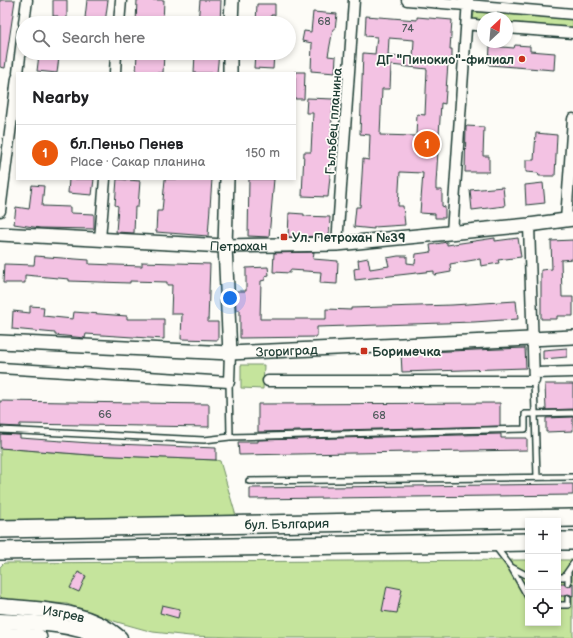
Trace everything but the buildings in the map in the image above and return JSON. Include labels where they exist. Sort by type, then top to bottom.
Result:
[{"type":"highway","name":"бул. България","points":[[0,529],[573,518]]},
{"type":"highway","points":[[561,541],[573,541]]},
{"type":"highway","name":"бул. България","points":[[0,551],[525,542]]},
{"type":"highway","points":[[0,561],[45,550]]},
{"type":"highway","points":[[0,636],[38,638]]},
{"type":"main road","name":"Изгрев","points":[[0,606],[64,612],[77,615],[111,630],[120,638]]},
{"type":"main road","name":"Изгрев","points":[[0,620],[66,625],[86,630],[103,638]]},
{"type":"street","points":[[25,16],[27,0]]},
{"type":"street","points":[[120,16],[121,0]]},
{"type":"street","points":[[231,16],[232,0]]},
{"type":"street","name":"Гълъбец планина","points":[[337,244],[354,0]]},
{"type":"street","points":[[407,0],[468,3],[573,14]]},
{"type":"street","points":[[452,233],[468,3]]},
{"type":"street","points":[[467,24],[477,25]]},
{"type":"street","points":[[513,28],[573,33]]},
{"type":"street","points":[[18,72],[20,60]]},
{"type":"street","points":[[115,72],[116,60]]},
{"type":"street","points":[[230,60],[230,72]]},
{"type":"street","points":[[0,211],[16,86]]},
{"type":"street","points":[[570,220],[573,119]]},
{"type":"street","points":[[100,239],[105,180]]},
{"type":"street","points":[[0,368],[229,382],[230,353],[224,246],[226,180]]},
{"type":"street","name":"Петрохан","points":[[0,234],[224,246],[337,244],[529,226],[570,220]]},
{"type":"street","points":[[529,226],[534,377]]},
{"type":"street","name":"Згориград","points":[[0,342],[230,353],[573,337]]},
{"type":"street","points":[[268,381],[534,377],[573,372]]},
{"type":"lane","points":[[534,377],[537,477]]},
{"type":"lane","points":[[229,382],[230,437]]},
{"type":"lane","points":[[0,430],[204,440],[230,437],[525,429],[525,414],[573,413]]},
{"type":"lane","points":[[249,481],[573,477]]},
{"type":"lane","points":[[492,542],[511,567],[525,592]]},
{"type":"lane","points":[[561,577],[564,577],[573,564]]},
{"type":"lane","points":[[511,567],[525,574]]},
{"type":"lane","points":[[568,572],[568,582]]},
{"type":"lane","points":[[561,605],[568,605],[568,598]]},
{"type":"green space","points":[[474,12],[477,12],[477,20],[473,20]]},
{"type":"green space","points":[[513,15],[573,19],[573,28],[513,23]]},
{"type":"green space","points":[[241,365],[264,365],[263,389],[241,388]]},
{"type":"green space","points":[[0,448],[90,455],[220,461],[236,516],[0,523]]},
{"type":"green space","points":[[525,560],[525,626],[561,626],[561,560],[573,560],[573,638],[256,638],[190,636],[153,632],[117,622],[67,604],[3,599],[0,596],[0,567],[4,563]]},
{"type":"place","name":"ДГ \"Пинокио\"-филиал","points":[[522,59]]},
{"type":"place","name":"бл.Пеньо Пенев","points":[[427,144]]},
{"type":"place","name":"Ул. Петрохан №39","points":[[284,237]]},
{"type":"place","name":"Боримечка","points":[[364,351]]}]
